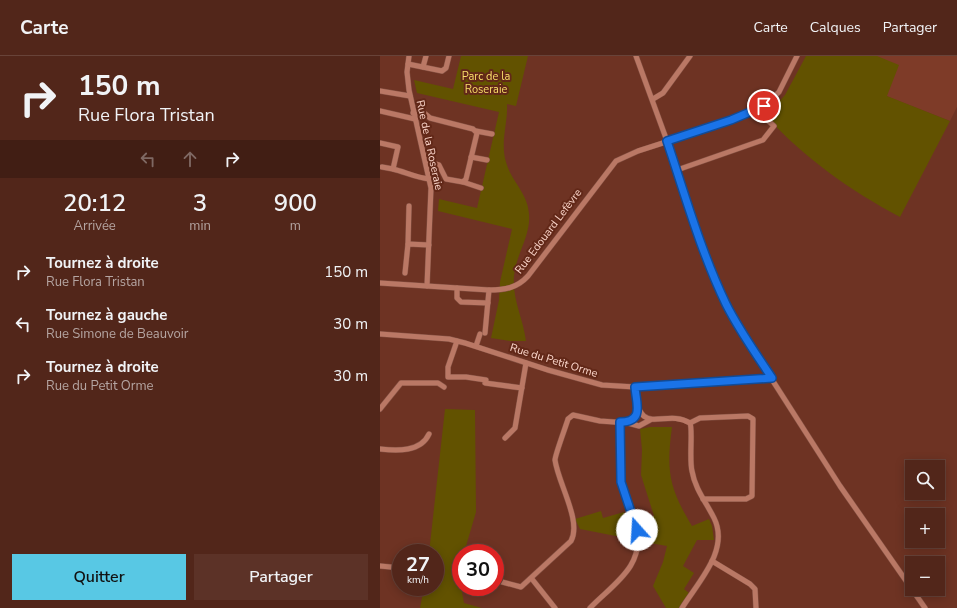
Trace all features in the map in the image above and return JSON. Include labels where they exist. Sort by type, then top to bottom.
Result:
[{"type":"street","name":"Rue de la Roseraie","points":[[409,56],[407,77],[410,96],[426,161],[432,200],[427,286]]},
{"type":"street","points":[[423,67],[426,56]]},
{"type":"street","points":[[408,64],[444,71],[449,56]]},
{"type":"street","points":[[636,56],[667,141],[701,242],[726,304],[840,486],[926,608]]},
{"type":"street","points":[[652,99],[663,93],[690,56]]},
{"type":"street","name":"Rue Edouard Lefèvre","points":[[380,283],[489,290],[512,287],[525,279],[616,161],[628,154],[731,120],[756,110],[773,99],[779,92],[797,56]]},
{"type":"street","points":[[380,91],[410,96]]},
{"type":"street","points":[[677,170],[763,140],[774,126],[756,110]]},
{"type":"street","points":[[380,111],[415,119]]},
{"type":"street","points":[[413,113],[423,112],[430,118],[492,134]]},
{"type":"street","points":[[463,182],[466,179],[476,131]]},
{"type":"street","points":[[380,143],[398,147],[393,169]]},
{"type":"street","points":[[471,157],[487,160]]},
{"type":"street","points":[[426,161],[439,165],[446,179],[463,182],[481,188]]},
{"type":"street","points":[[382,167],[410,173],[419,179],[429,179]]},
{"type":"street","points":[[406,273],[409,206]]},
{"type":"street","points":[[408,244],[429,245]]},
{"type":"street","points":[[457,288],[457,298],[461,302],[488,303]]},
{"type":"street","points":[[476,346],[482,334],[489,290]]},
{"type":"street","name":"Rue du Petit Orme","points":[[380,334],[457,341],[602,385],[635,387],[772,378]]},
{"type":"street","points":[[457,341],[448,367],[448,377],[466,377],[486,380],[485,383],[522,388]]},
{"type":"street","points":[[505,438],[515,428],[526,363]]},
{"type":"street","points":[[380,410],[401,383],[438,383],[444,387]]},
{"type":"street","points":[[635,387],[639,410],[643,416],[650,420],[680,419],[690,423],[700,418],[748,416],[753,419],[752,496],[746,498],[702,499]]},
{"type":"street","points":[[628,422],[636,416],[639,410]]},
{"type":"street","points":[[504,583],[521,587],[532,579],[571,541],[574,536],[573,522],[555,460],[568,419],[573,416],[600,421],[628,422],[639,426],[646,424],[650,420]]},
{"type":"street","points":[[590,608],[622,580],[633,560],[637,546],[637,530],[621,482],[620,422]]},
{"type":"street","points":[[682,608],[712,561],[718,544],[718,530],[714,517],[702,499],[695,483],[691,466],[690,453],[692,432],[690,423]]},
{"type":"street","points":[[380,449],[400,451],[409,449],[426,441],[429,434]]},
{"type":"street","points":[[712,561],[750,584],[755,589],[756,608]]},
{"type":"street","points":[[380,566],[392,567]]},
{"type":"street","points":[[532,579],[555,608]]},
{"type":"shaded area","points":[[877,56],[957,56],[957,107],[950,121],[886,96]]},
{"type":"green space","name":"Parc de la Roseraie","points":[[461,56],[528,56],[516,106],[507,104],[504,140],[504,155],[508,169],[523,193],[529,214],[528,230],[517,260],[514,276],[516,301],[526,341],[510,341],[491,338],[499,300],[500,282],[512,229],[438,211],[439,199],[477,208],[499,112],[417,93],[414,80],[453,89]]},
{"type":"green space","points":[[806,56],[877,56],[899,65],[887,96],[950,121],[900,217],[846,185],[812,160],[766,116],[785,95]]},
{"type":"green space","points":[[445,409],[475,410],[476,512],[467,544],[452,544],[452,596],[463,596],[464,603],[482,608],[420,608],[422,596],[444,596],[444,544],[430,544]]},
{"type":"green space","points":[[650,427],[672,427],[669,456],[671,479],[678,501],[692,526],[709,519],[712,526],[714,540],[697,540],[683,566],[694,573],[684,589],[689,593],[680,608],[666,608],[653,586],[663,562],[667,546],[644,542],[639,519],[654,516],[641,475],[642,450],[640,429]]},
{"type":"green space","points":[[601,511],[603,518],[624,512],[631,530],[631,539],[580,529],[575,519]]},
{"type":"route","points":[[637,530],[623,492],[620,472],[620,422],[628,422],[636,416],[639,410],[635,387],[772,378],[726,304],[701,242],[667,141],[731,120],[764,106]]}]
